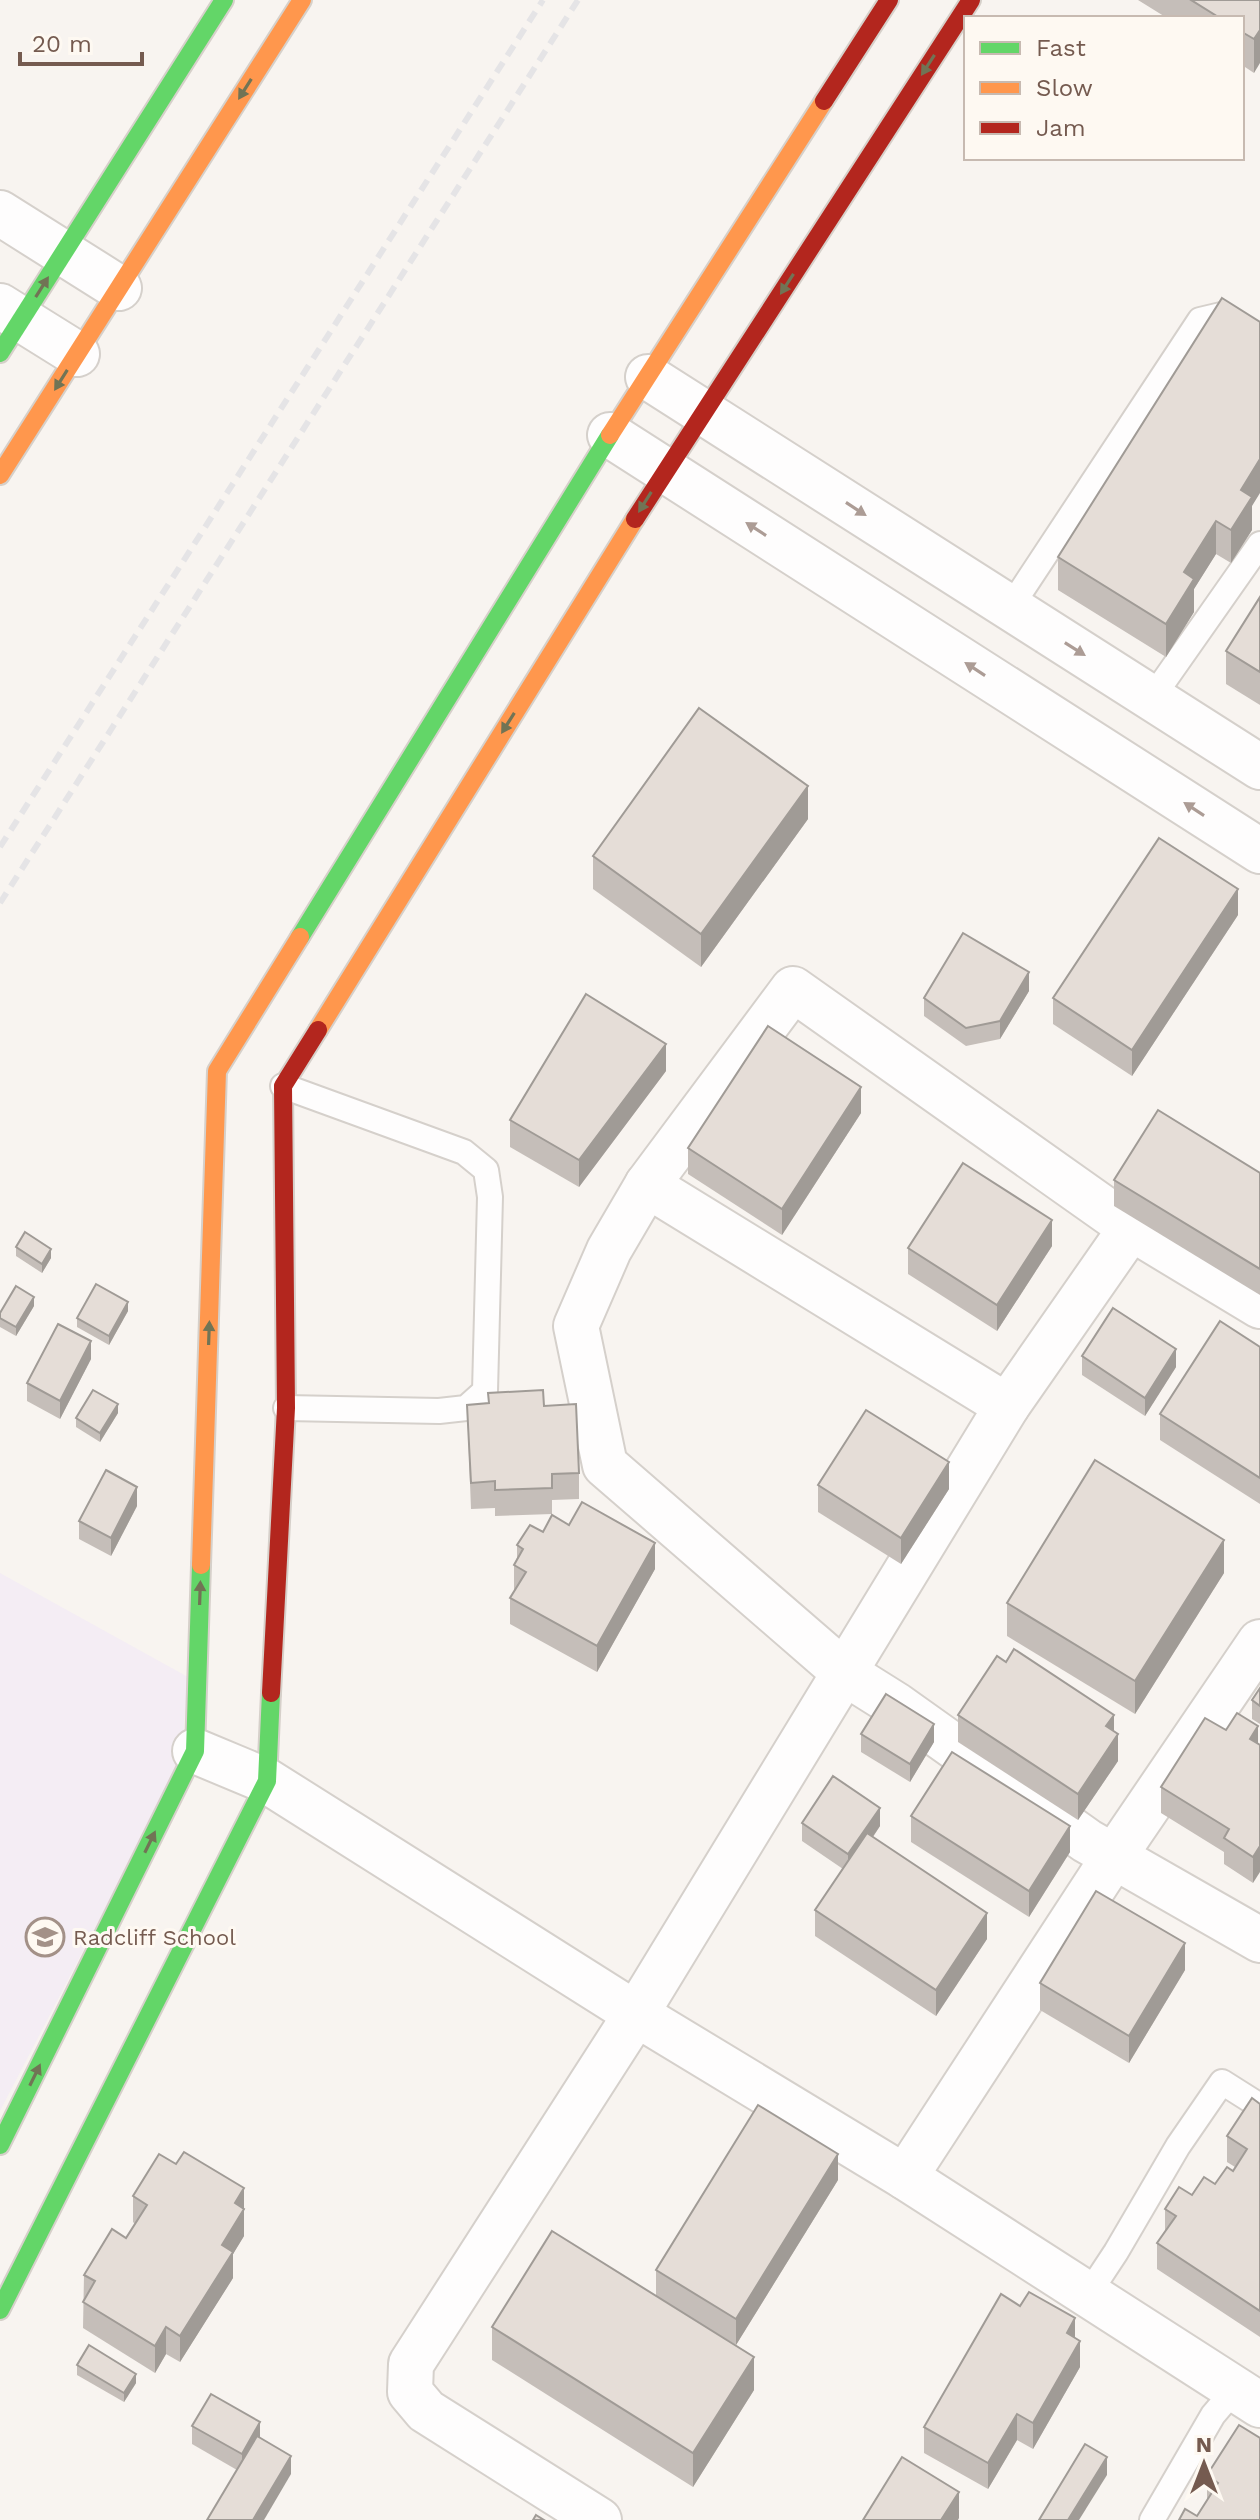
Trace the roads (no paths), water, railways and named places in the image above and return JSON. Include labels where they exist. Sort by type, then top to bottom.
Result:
[{"type":"street","points":[[77,354],[7,326],[64,252],[224,0]]},
{"type":"street","points":[[0,475],[302,0]]},
{"type":"street","points":[[0,2145],[195,1751],[217,1071],[610,435],[889,0]]},
{"type":"street","points":[[0,2310],[267,1781],[286,1408],[283,1086],[665,471],[971,0]]},
{"type":"street","points":[[0,213],[119,288]]},
{"type":"street","points":[[648,377],[1260,767]]},
{"type":"street","points":[[610,435],[1260,851]]},
{"type":"street","points":[[1260,1306],[1131,1228],[793,989],[647,1185],[609,1250],[576,1326],[605,1465],[845,1673],[896,1705],[1113,1858],[1260,1940]]},
{"type":"street","points":[[647,1185],[1007,1406]]},
{"type":"street","points":[[599,2520],[426,2411],[410,2392],[411,2364],[636,2014],[1007,1406],[1131,1228]]},
{"type":"street","points":[[905,2177],[1113,1858],[1260,1642]]},
{"type":"street","points":[[195,1751],[267,1781],[636,2014],[905,2177],[1248,2397]]},
{"type":"lane","points":[[1010,608],[1200,320],[1221,315],[1260,340]]},
{"type":"lane","points":[[1152,698],[1260,544]]},
{"type":"lane","points":[[283,1086],[464,1152],[486,1170],[490,1197],[485,1391],[466,1408],[439,1411],[286,1408]]},
{"type":"lane","points":[[1087,2296],[1178,2146],[1222,2082],[1260,2106]]},
{"type":"lane","points":[[1152,2520],[1213,2415],[1248,2397]]},
{"type":"railway","points":[[0,847],[543,0]]},
{"type":"railway","points":[[0,903],[578,0]]},
{"type":"place","name":"Radcliff School","points":[[45,1937]]}]
